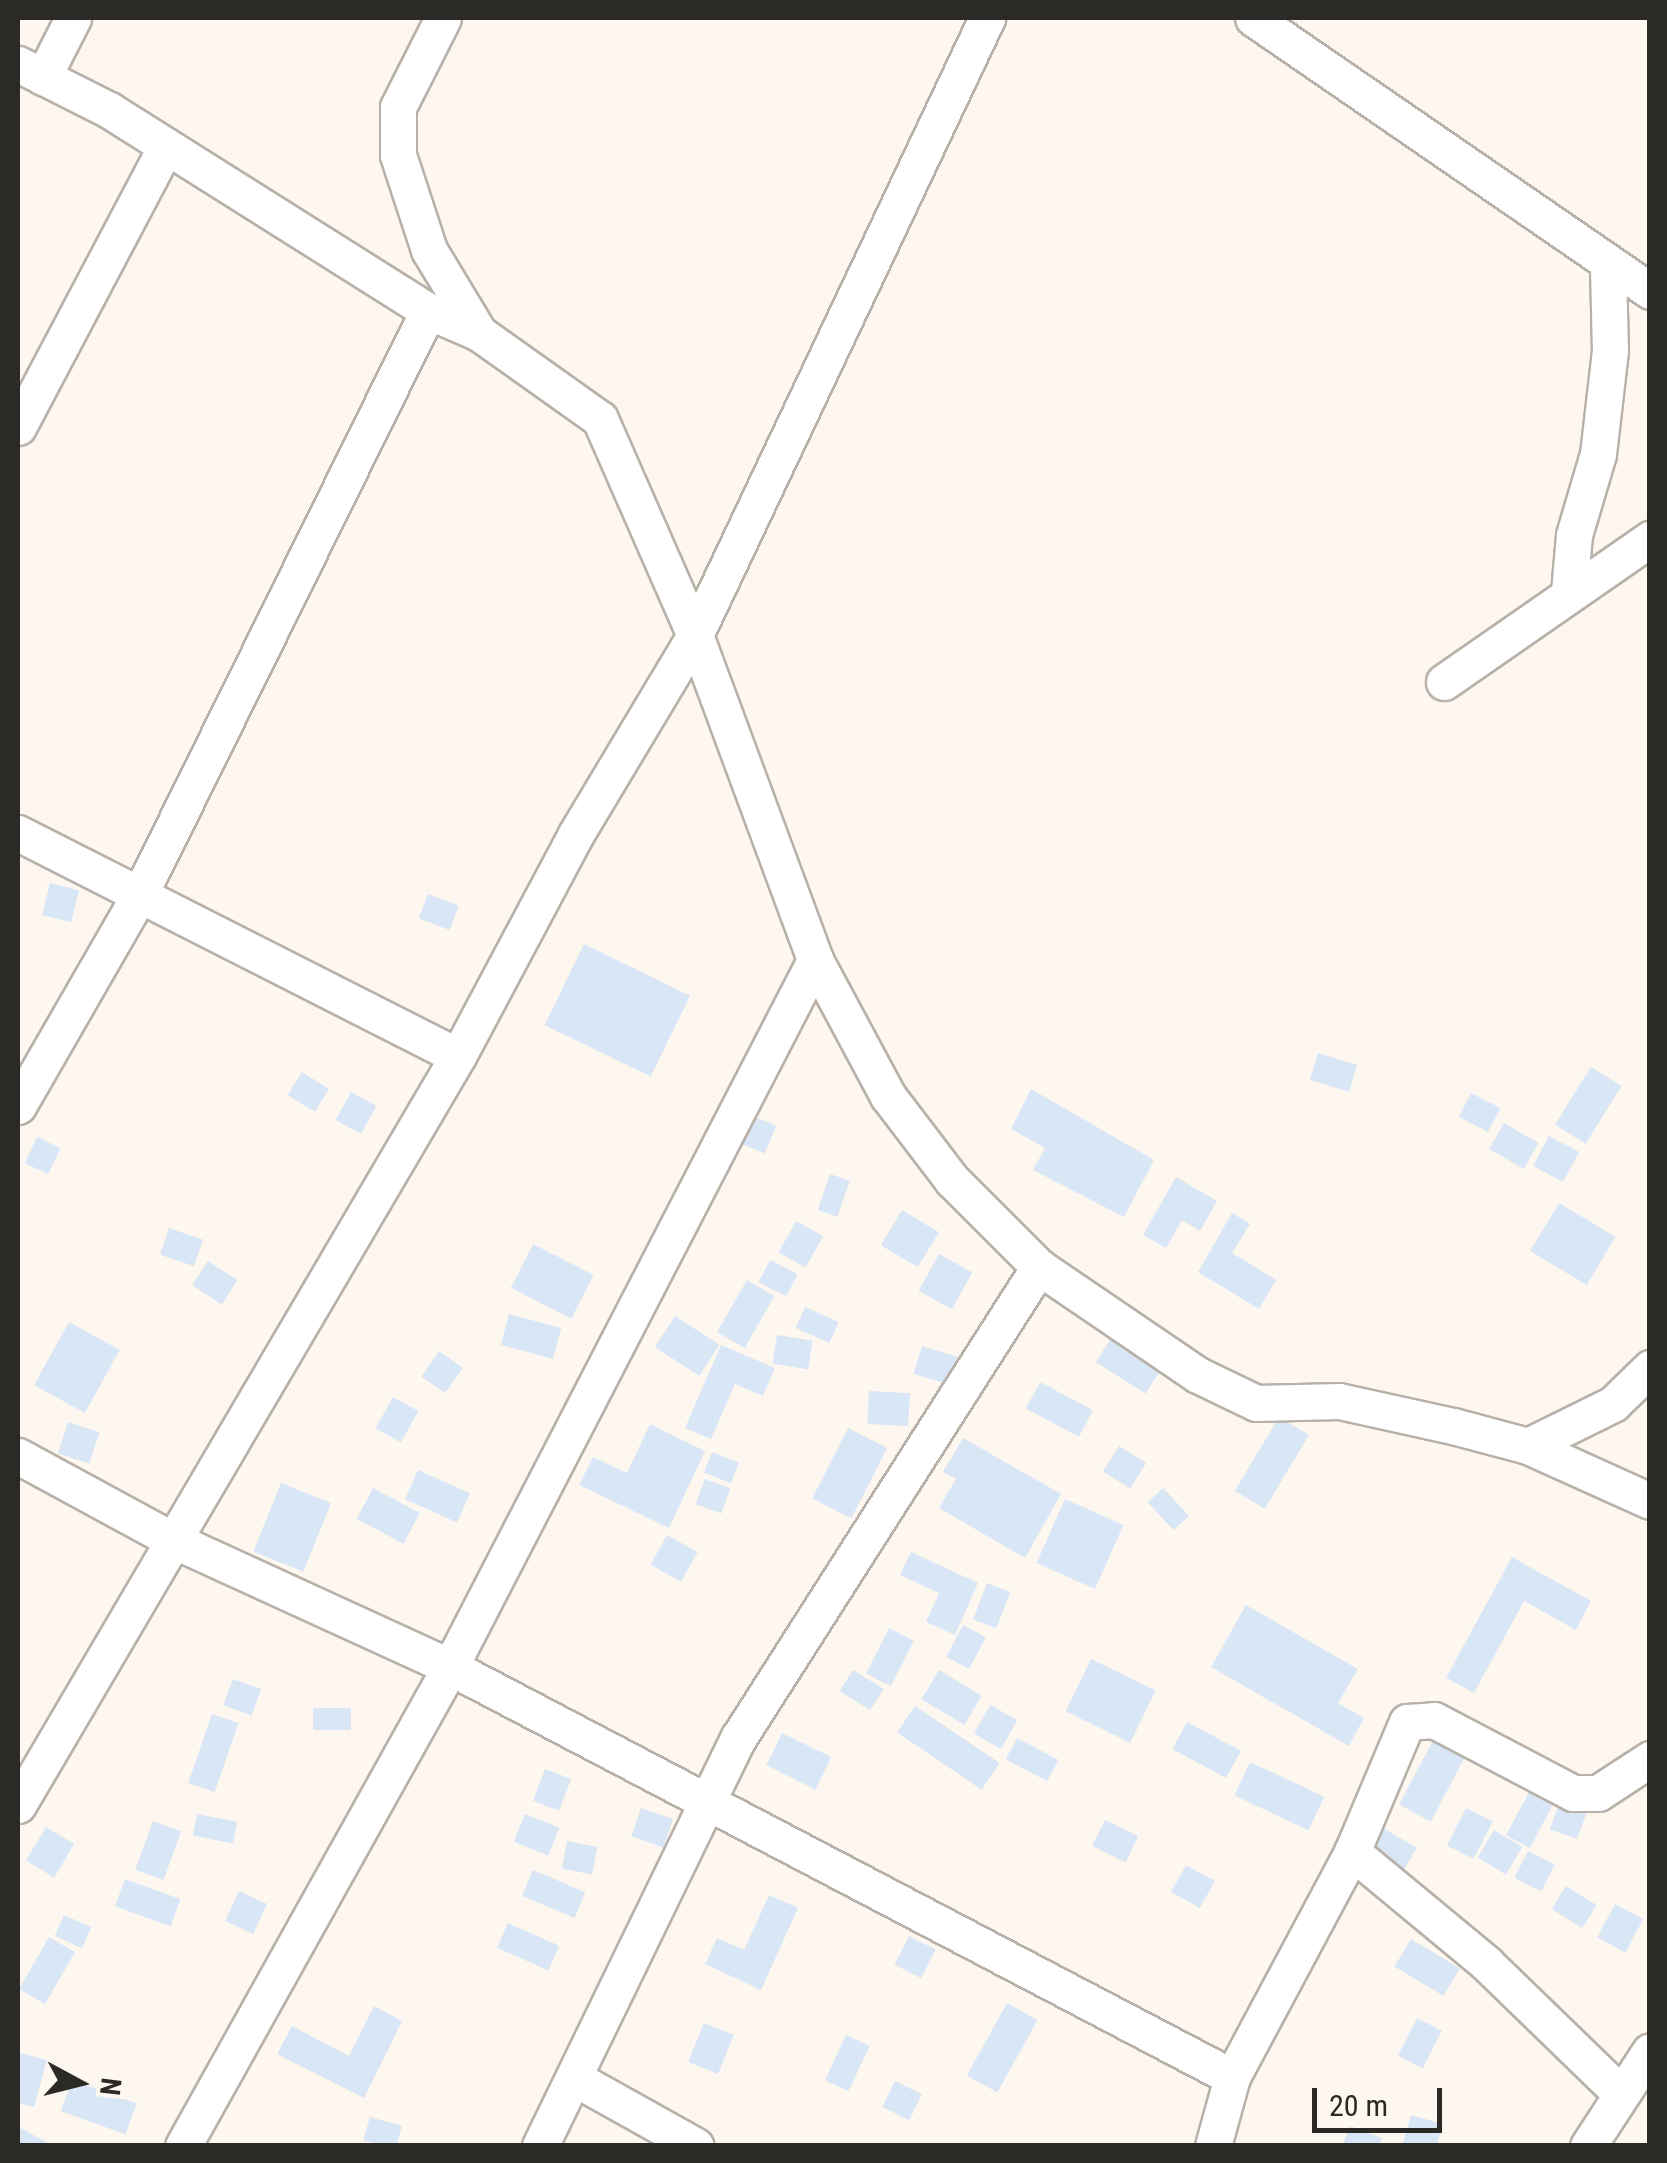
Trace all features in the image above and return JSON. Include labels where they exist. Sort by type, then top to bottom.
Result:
[{"type":"street","points":[[73,18],[30,70],[165,148],[428,311],[479,333],[600,418],[695,635],[816,960],[888,1096],[952,1180],[1039,1267],[1198,1375],[1256,1402],[1338,1401],[1528,1446],[1646,1502]]},
{"type":"street","points":[[443,18],[398,107],[398,156],[430,250],[479,333]]},
{"type":"street","points":[[18,1805],[458,1056],[576,834],[695,635],[987,18]]},
{"type":"street","points":[[1253,18],[1608,269],[1650,291]]},
{"type":"street","points":[[18,427],[165,148]]},
{"type":"street","points":[[1569,592],[1574,535],[1598,454],[1610,352],[1608,269]]},
{"type":"street","points":[[18,1106],[141,892],[428,311]]},
{"type":"street","points":[[1444,682],[1650,539]]},
{"type":"street","points":[[18,833],[458,1056]]},
{"type":"street","points":[[183,2146],[450,1667],[816,960]]},
{"type":"street","points":[[540,2146],[576,2079],[706,1799],[1039,1267]]},
{"type":"street","points":[[1528,1446],[1613,1404],[1650,1368]]},
{"type":"street","points":[[18,1456],[172,1539],[450,1667],[1232,2078]]},
{"type":"street","points":[[1213,2146],[1232,2078],[1352,1852],[1407,1722],[1434,1720],[1573,1794],[1598,1793],[1650,1759]]},
{"type":"street","points":[[1352,1852],[1486,1963],[1620,2093]]},
{"type":"street","points":[[1588,2146],[1650,2051]]},
{"type":"street","points":[[576,2079],[696,2146]]},
{"type":"building","points":[[50,883],[79,890],[71,922],[42,915]]},
{"type":"building","points":[[428,894],[459,906],[449,930],[419,918]]},
{"type":"building","points":[[584,944],[690,996],[651,1077],[545,1025]]},
{"type":"building","points":[[1318,1053],[1357,1065],[1349,1092],[1310,1080]]},
{"type":"building","points":[[1591,1067],[1622,1086],[1585,1144],[1555,1125]]},
{"type":"building","points":[[302,1072],[329,1089],[315,1112],[288,1095]]},
{"type":"building","points":[[1031,1089],[1154,1160],[1124,1217],[1033,1170],[1045,1148],[1011,1129]]},
{"type":"building","points":[[351,1092],[376,1106],[361,1134],[335,1120]]},
{"type":"building","points":[[1471,1093],[1500,1108],[1488,1132],[1459,1117]]},
{"type":"building","points":[[749,1114],[776,1126],[764,1154],[737,1141]]},
{"type":"building","points":[[1504,1123],[1539,1143],[1524,1169],[1489,1149]]},
{"type":"building","points":[[1549,1136],[1579,1152],[1563,1182],[1533,1166]]},
{"type":"building","points":[[37,1137],[61,1148],[48,1174],[25,1163]]},
{"type":"building","points":[[830,1174],[850,1181],[837,1217],[818,1210]]},
{"type":"building","points":[[1176,1177],[1217,1201],[1200,1231],[1182,1220],[1166,1248],[1143,1235]]},
{"type":"building","points":[[1559,1203],[1616,1237],[1587,1285],[1530,1251]]},
{"type":"building","points":[[902,1210],[939,1232],[918,1267],[881,1245]]},
{"type":"building","points":[[1232,1213],[1250,1224],[1232,1253],[1276,1280],[1259,1309],[1198,1272]]},
{"type":"building","points":[[796,1221],[823,1236],[806,1268],[779,1252]]},
{"type":"building","points":[[169,1228],[203,1240],[194,1266],[160,1254]]},
{"type":"building","points":[[533,1244],[594,1275],[571,1319],[511,1288]]},
{"type":"building","points":[[939,1254],[972,1272],[952,1309],[919,1291]]},
{"type":"building","points":[[770,1260],[798,1274],[786,1296],[759,1282]]},
{"type":"building","points":[[208,1261],[237,1280],[222,1304],[192,1285]]},
{"type":"building","points":[[747,1280],[775,1296],[745,1348],[717,1332]]},
{"type":"building","points":[[805,1307],[839,1322],[829,1343],[796,1328]]},
{"type":"building","points":[[509,1314],[561,1328],[553,1359],[501,1345]]},
{"type":"building","points":[[1126,1314],[1176,1345],[1146,1394],[1096,1362]]},
{"type":"building","points":[[675,1316],[719,1345],[699,1376],[655,1347]]},
{"type":"building","points":[[69,1322],[120,1350],[85,1413],[34,1385]]},
{"type":"building","points":[[777,1335],[813,1341],[808,1369],[772,1364]]},
{"type":"building","points":[[721,1345],[775,1368],[763,1396],[735,1384],[711,1439],[685,1428]]},
{"type":"building","points":[[922,1346],[957,1357],[949,1385],[914,1374]]},
{"type":"building","points":[[439,1351],[463,1368],[445,1393],[421,1376]]},
{"type":"building","points":[[1040,1382],[1093,1410],[1079,1437],[1026,1408]]},
{"type":"building","points":[[869,1391],[910,1393],[908,1426],[867,1424]]},
{"type":"building","points":[[393,1397],[418,1411],[401,1443],[376,1428]]},
{"type":"building","points":[[1279,1417],[1309,1435],[1265,1509],[1235,1491]]},
{"type":"building","points":[[68,1422],[99,1432],[89,1464],[58,1453]]},
{"type":"building","points":[[650,1424],[705,1451],[669,1528],[579,1485],[593,1457],[627,1473]]},
{"type":"building","points":[[848,1428],[887,1448],[851,1518],[812,1498]]},
{"type":"building","points":[[963,1438],[1061,1494],[1025,1558],[939,1508],[956,1479],[943,1472]]},
{"type":"building","points":[[1119,1446],[1146,1463],[1130,1488],[1103,1471]]},
{"type":"building","points":[[712,1452],[739,1463],[731,1483],[704,1472]]},
{"type":"building","points":[[418,1470],[470,1493],[457,1522],[405,1499]]},
{"type":"building","points":[[705,1479],[730,1488],[721,1514],[696,1504]]},
{"type":"building","points":[[281,1483],[331,1503],[303,1572],[253,1552]]},
{"type":"building","points":[[373,1488],[420,1513],[403,1544],[357,1519]]},
{"type":"building","points":[[1163,1488],[1189,1516],[1174,1530],[1148,1502]]},
{"type":"building","points":[[1065,1499],[1123,1525],[1095,1589],[1037,1563]]},
{"type":"building","points":[[667,1535],[698,1552],[681,1582],[651,1565]]},
{"type":"building","points":[[911,1552],[978,1583],[955,1635],[926,1622],[939,1593],[900,1575]]},
{"type":"building","points":[[1512,1557],[1591,1601],[1576,1630],[1524,1601],[1474,1693],[1446,1678]]},
{"type":"building","points":[[987,1583],[1010,1592],[996,1628],[973,1619]]},
{"type":"building","points":[[1246,1605],[1358,1669],[1338,1703],[1364,1718],[1349,1746],[1211,1667]]},
{"type":"building","points":[[963,1625],[986,1637],[969,1669],[946,1657]]},
{"type":"building","points":[[889,1628],[914,1641],[891,1686],[866,1673]]},
{"type":"building","points":[[1091,1659],[1156,1691],[1130,1743],[1066,1711]]},
{"type":"building","points":[[853,1670],[884,1689],[870,1710],[840,1691]]},
{"type":"building","points":[[939,1670],[982,1696],[964,1725],[921,1699]]},
{"type":"building","points":[[233,1679],[261,1689],[252,1716],[223,1705]]},
{"type":"building","points":[[990,1705],[1017,1720],[1001,1749],[974,1734]]},
{"type":"building","points":[[915,1706],[1000,1763],[982,1790],[897,1733]]},
{"type":"building","points":[[313,1708],[351,1708],[351,1730],[313,1730]]},
{"type":"building","points":[[212,1714],[238,1723],[215,1792],[188,1783]]},
{"type":"building","points":[[1187,1722],[1241,1751],[1226,1778],[1172,1749]]},
{"type":"building","points":[[782,1733],[831,1757],[816,1789],[766,1765]]},
{"type":"building","points":[[1437,1733],[1469,1750],[1431,1821],[1399,1805]]},
{"type":"building","points":[[1017,1738],[1058,1760],[1047,1781],[1006,1759]]},
{"type":"building","points":[[1250,1762],[1324,1797],[1309,1830],[1234,1796]]},
{"type":"building","points":[[545,1769],[571,1779],[559,1811],[533,1801]]},
{"type":"building","points":[[1529,1792],[1553,1805],[1530,1848],[1506,1835]]},
{"type":"building","points":[[1560,1801],[1587,1811],[1577,1839],[1550,1829]]},
{"type":"building","points":[[641,1808],[673,1819],[663,1847],[631,1836]]},
{"type":"building","points":[[1466,1808],[1493,1822],[1474,1859],[1447,1845]]},
{"type":"building","points":[[197,1814],[237,1822],[233,1843],[193,1836]]},
{"type":"building","points":[[525,1814],[559,1828],[548,1856],[514,1842]]},
{"type":"building","points":[[1105,1820],[1138,1836],[1126,1862],[1092,1846]]},
{"type":"building","points":[[153,1821],[181,1831],[163,1880],[135,1870]]},
{"type":"building","points":[[46,1827],[74,1844],[54,1877],[26,1860]]},
{"type":"building","points":[[1383,1828],[1417,1847],[1387,1899],[1354,1879]]},
{"type":"building","points":[[1494,1830],[1522,1847],[1506,1874],[1478,1857]]},
{"type":"building","points":[[567,1841],[597,1847],[592,1874],[562,1868]]},
{"type":"building","points":[[1528,1851],[1555,1865],[1541,1891],[1514,1878]]},
{"type":"building","points":[[1186,1865],[1215,1881],[1200,1908],[1171,1892]]},
{"type":"building","points":[[533,1870],[585,1892],[575,1918],[522,1896]]},
{"type":"building","points":[[125,1879],[180,1899],[171,1926],[115,1906]]},
{"type":"building","points":[[1566,1886],[1597,1905],[1582,1928],[1552,1909]]},
{"type":"building","points":[[239,1891],[267,1904],[253,1934],[225,1921]]},
{"type":"building","points":[[769,1895],[798,1908],[761,1990],[705,1964],[717,1938],[744,1950]]},
{"type":"building","points":[[1615,1904],[1643,1919],[1625,1953],[1597,1938]]},
{"type":"building","points":[[64,1915],[91,1927],[82,1948],[55,1936]]},
{"type":"building","points":[[508,1923],[559,1946],[548,1970],[497,1948]]},
{"type":"building","points":[[909,1936],[936,1950],[921,1978],[894,1965]]},
{"type":"building","points":[[49,1937],[75,1952],[45,2004],[19,1989]]},
{"type":"building","points":[[1411,1939],[1460,1968],[1443,1996],[1395,1966]]},
{"type":"building","points":[[1007,2003],[1038,2020],[997,2093],[967,2076]]},
{"type":"building","points":[[374,2006],[402,2021],[364,2098],[277,2054],[292,2026],[349,2056]]},
{"type":"building","points":[[1417,2018],[1442,2031],[1423,2068],[1398,2055]]},
{"type":"building","points":[[704,2023],[734,2035],[718,2074],[688,2062]]},
{"type":"building","points":[[846,2035],[870,2046],[848,2091],[825,2080]]},
{"type":"building","points":[[20,2053],[47,2060],[34,2107],[18,2103]]},
{"type":"building","points":[[72,2080],[137,2104],[126,2135],[61,2111]]},
{"type":"building","points":[[895,2081],[922,2094],[909,2120],[882,2107]]},
{"type":"building","points":[[1411,2115],[1443,2124],[1436,2146],[1402,2146]]},
{"type":"building","points":[[370,2117],[402,2126],[396,2146],[363,2141]]},
{"type":"building","points":[[1350,2126],[1382,2138],[1379,2146],[1342,2146]]},
{"type":"building","points":[[18,2127],[54,2146],[18,2146]]}]
